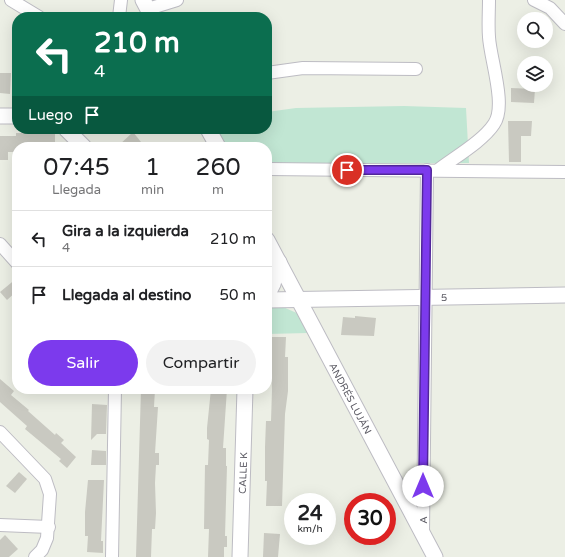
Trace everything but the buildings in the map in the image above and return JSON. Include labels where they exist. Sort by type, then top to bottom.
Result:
[{"type":"street","points":[[11,0],[31,12]]},
{"type":"street","points":[[120,12],[121,0]]},
{"type":"street","points":[[147,9],[177,0]]},
{"type":"street","points":[[432,170],[481,137],[494,125],[498,118],[499,102],[489,38],[489,0]]},
{"type":"street","points":[[534,0],[550,8],[565,24]]},
{"type":"street","points":[[272,72],[303,68],[416,70]]},
{"type":"street","points":[[0,116],[12,116]]},
{"type":"street","points":[[73,134],[80,142]]},
{"type":"street","points":[[272,169],[565,172]]},
{"type":"street","name":"A","points":[[423,533],[424,296],[432,170]]},
{"type":"street","points":[[0,244],[12,257]]},
{"type":"street","name":"ANDRÉS LUJÁN","points":[[272,249],[435,557]]},
{"type":"street","points":[[272,286],[279,262]]},
{"type":"street","name":"5","points":[[272,300],[298,298],[565,295]]},
{"type":"street","points":[[112,557],[116,394]]},
{"type":"street","name":"CALLE K","points":[[240,557],[245,394]]},
{"type":"street","points":[[0,432],[45,479],[50,494],[49,527],[42,550],[36,557]]},
{"type":"street","points":[[0,525],[49,527]]},
{"type":"green space","points":[[404,106],[466,108],[469,163],[272,164],[272,142],[221,142],[217,134],[272,134],[272,111],[296,108]]},
{"type":"green space","points":[[283,307],[299,314],[308,333],[272,334],[272,308]]},
{"type":"route","points":[[347,170],[427,170],[424,296],[423,486]]}]
